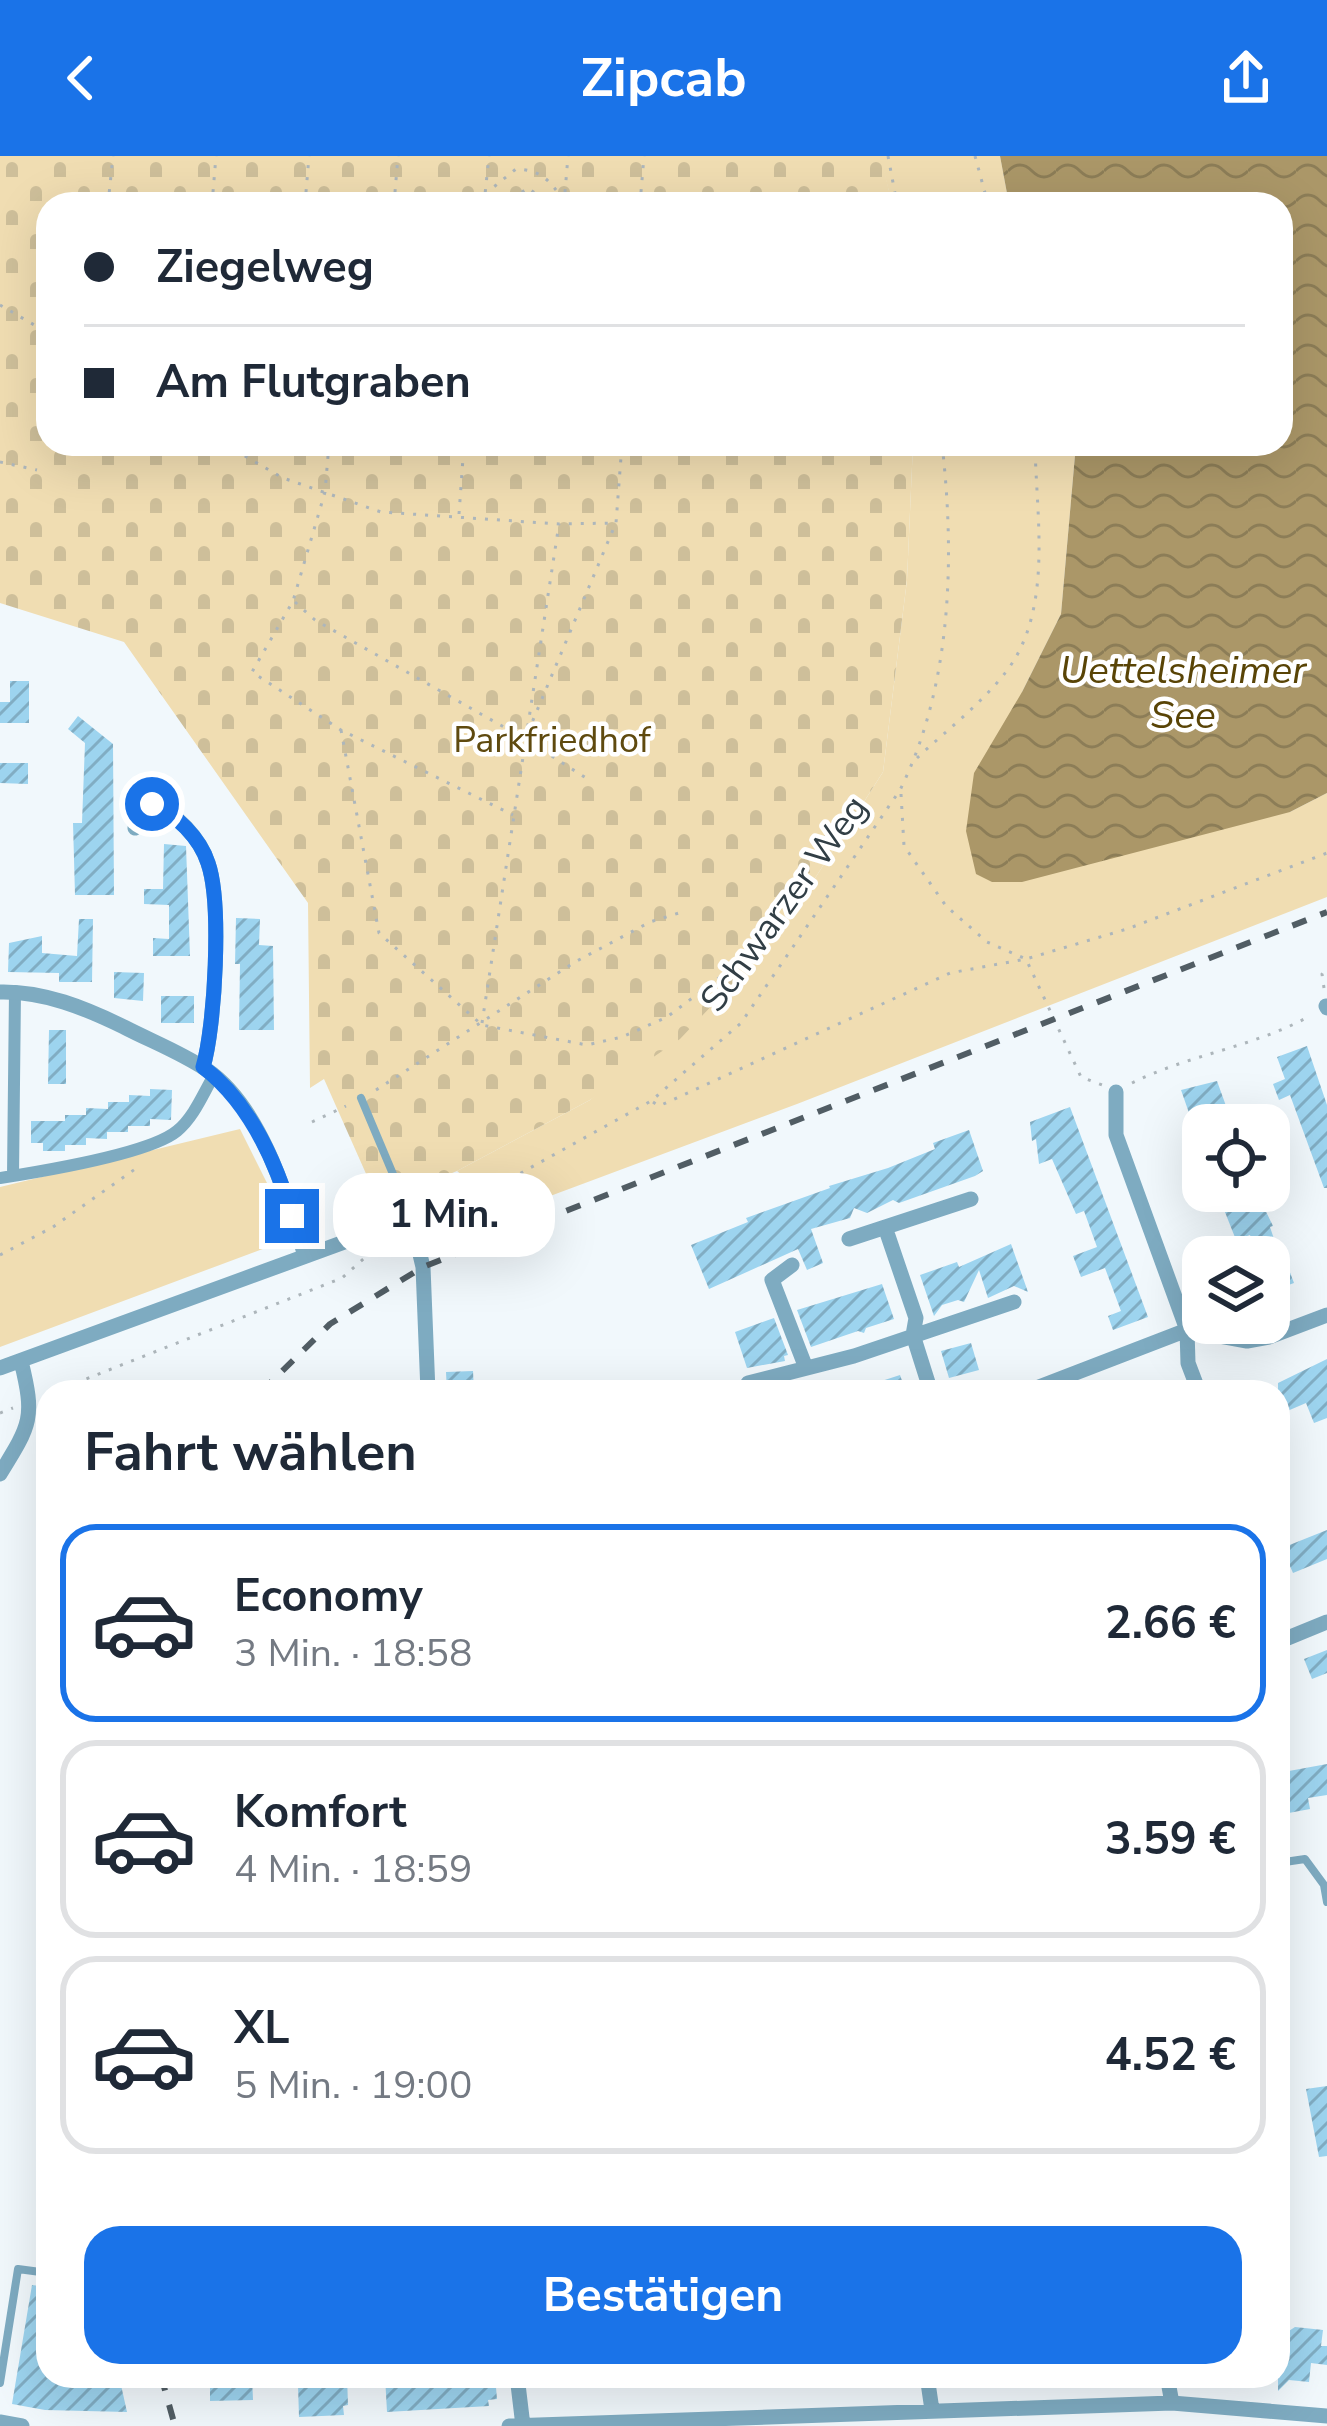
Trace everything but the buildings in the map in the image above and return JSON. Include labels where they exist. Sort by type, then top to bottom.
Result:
[{"type":"street","points":[[136,829],[140,812],[152,804],[169,811],[208,862],[214,903],[211,1041],[208,1071],[195,1111],[175,1133],[64,1168],[6,1177],[8,992],[48,997],[92,1011],[208,1071],[250,1120],[280,1175],[305,1256]]},
{"type":"street","points":[[1117,1091],[1117,1135],[1182,1316]]},
{"type":"street","points":[[0,1368],[492,1188]]},
{"type":"street","points":[[849,1239],[971,1199]]},
{"type":"street","points":[[411,1217],[423,1268],[428,1380]]},
{"type":"street","points":[[885,1227],[916,1318],[913,1335],[928,1380]]},
{"type":"street","points":[[792,1265],[772,1280],[806,1368]]},
{"type":"street","points":[[760,1380],[854,1356],[1014,1302]]},
{"type":"street","points":[[1290,1327],[1327,1315]]},
{"type":"street","points":[[1057,1380],[1182,1332]]},
{"type":"street","points":[[1187,1344],[1194,1380]]},
{"type":"street","points":[[0,1474],[29,1421],[31,1401],[21,1360]]},
{"type":"street","points":[[1290,1637],[1327,1622]]},
{"type":"street","points":[[519,2388],[523,2426]]},
{"type":"street","points":[[928,2388],[932,2410]]},
{"type":"street","points":[[1169,2388],[1172,2403]]},
{"type":"street","points":[[509,2426],[851,2420],[932,2410],[1172,2403],[1327,2416]]},
{"type":"street","points":[[0,2422],[22,2426]]},
{"type":"lane","points":[[362,1098],[411,1217]]},
{"type":"lane","points":[[1290,1862],[1305,1859],[1324,1885],[1327,1901]]},
{"type":"lane","points":[[0,2383],[18,2269],[36,2271]]},
{"type":"path","points":[[108,192],[113,156]]},
{"type":"path","points":[[213,192],[216,156]]},
{"type":"path","points":[[305,192],[309,156]]},
{"type":"path","points":[[395,192],[398,156]]},
{"type":"path","points":[[485,192],[489,156]]},
{"type":"path","points":[[560,156],[568,159],[564,192]]},
{"type":"path","points":[[641,192],[644,156]]},
{"type":"path","points":[[888,156],[895,192]]},
{"type":"path","points":[[975,156],[985,192]]},
{"type":"path","points":[[487,192],[516,169],[534,170],[556,192]]},
{"type":"path","points":[[0,305],[36,326]]},
{"type":"path","points":[[245,456],[283,478],[381,512],[559,524],[616,523]]},
{"type":"path","points":[[328,456],[326,492],[293,601],[252,672],[341,730],[513,815]]},
{"type":"path","points":[[459,515],[463,456]]},
{"type":"path","points":[[525,739],[616,523],[621,456]]},
{"type":"path","name":"Schwarzer Weg","points":[[492,1188],[651,1101],[741,1023],[901,790],[916,758],[937,679],[948,584],[943,456]]},
{"type":"path","points":[[916,758],[1016,658],[1037,598],[1035,456]]},
{"type":"path","points":[[0,462],[37,470]]},
{"type":"path","points":[[482,1025],[559,524]]},
{"type":"path","points":[[293,601],[315,620],[586,778]]},
{"type":"path","points":[[341,730],[380,933],[482,1025],[586,1045],[622,1037],[667,1017],[739,963]]},
{"type":"path","points":[[901,790],[904,846],[946,906],[987,942],[1026,959],[1081,1077],[1117,1091],[1169,1066],[1289,1027],[1327,1007],[1322,974],[1327,968]]},
{"type":"path","points":[[651,1101],[659,1106],[950,973],[1026,959],[1127,929],[1327,854]]},
{"type":"path","points":[[312,1122],[362,1098],[482,1025],[574,962],[650,922],[679,913]]},
{"type":"path","points":[[0,1256],[85,1206],[146,1160]]},
{"type":"path","points":[[83,1380],[342,1278],[376,1247]]},
{"type":"green space","name":"Parkfriedhof","points":[[0,156],[881,156],[889,192],[36,192],[36,456],[912,456],[907,580],[883,772],[778,936],[680,1039],[590,1100],[457,1171],[379,1203],[324,1079],[310,1088],[308,903],[124,642],[0,603]]},
{"type":"green space","points":[[880,156],[1000,156],[1007,192],[889,192]]},
{"type":"green space","points":[[912,456],[1075,456],[1061,614],[1022,692],[1290,812],[1327,793],[1327,897],[507,1212],[457,1171],[590,1100],[778,936],[883,772],[907,580]]},
{"type":"green space","points":[[240,1129],[268,1185],[284,1241],[0,1347],[0,1187]]},
{"type":"water","name":"Uettelsheimer See","points":[[1000,156],[1327,156],[1327,793],[1290,812],[1022,882],[992,882],[976,874],[966,831],[974,773],[1061,614],[1075,456],[1293,456],[1293,192],[1007,192]]},
{"type":"railway","points":[[273,1380],[330,1324],[423,1267],[1327,912]]},
{"type":"railway","points":[[164,2388],[175,2426]]},
{"type":"route","points":[[152,804],[169,811],[208,862],[214,903],[211,1041],[203,1067],[250,1120],[280,1175],[292,1216]]}]
